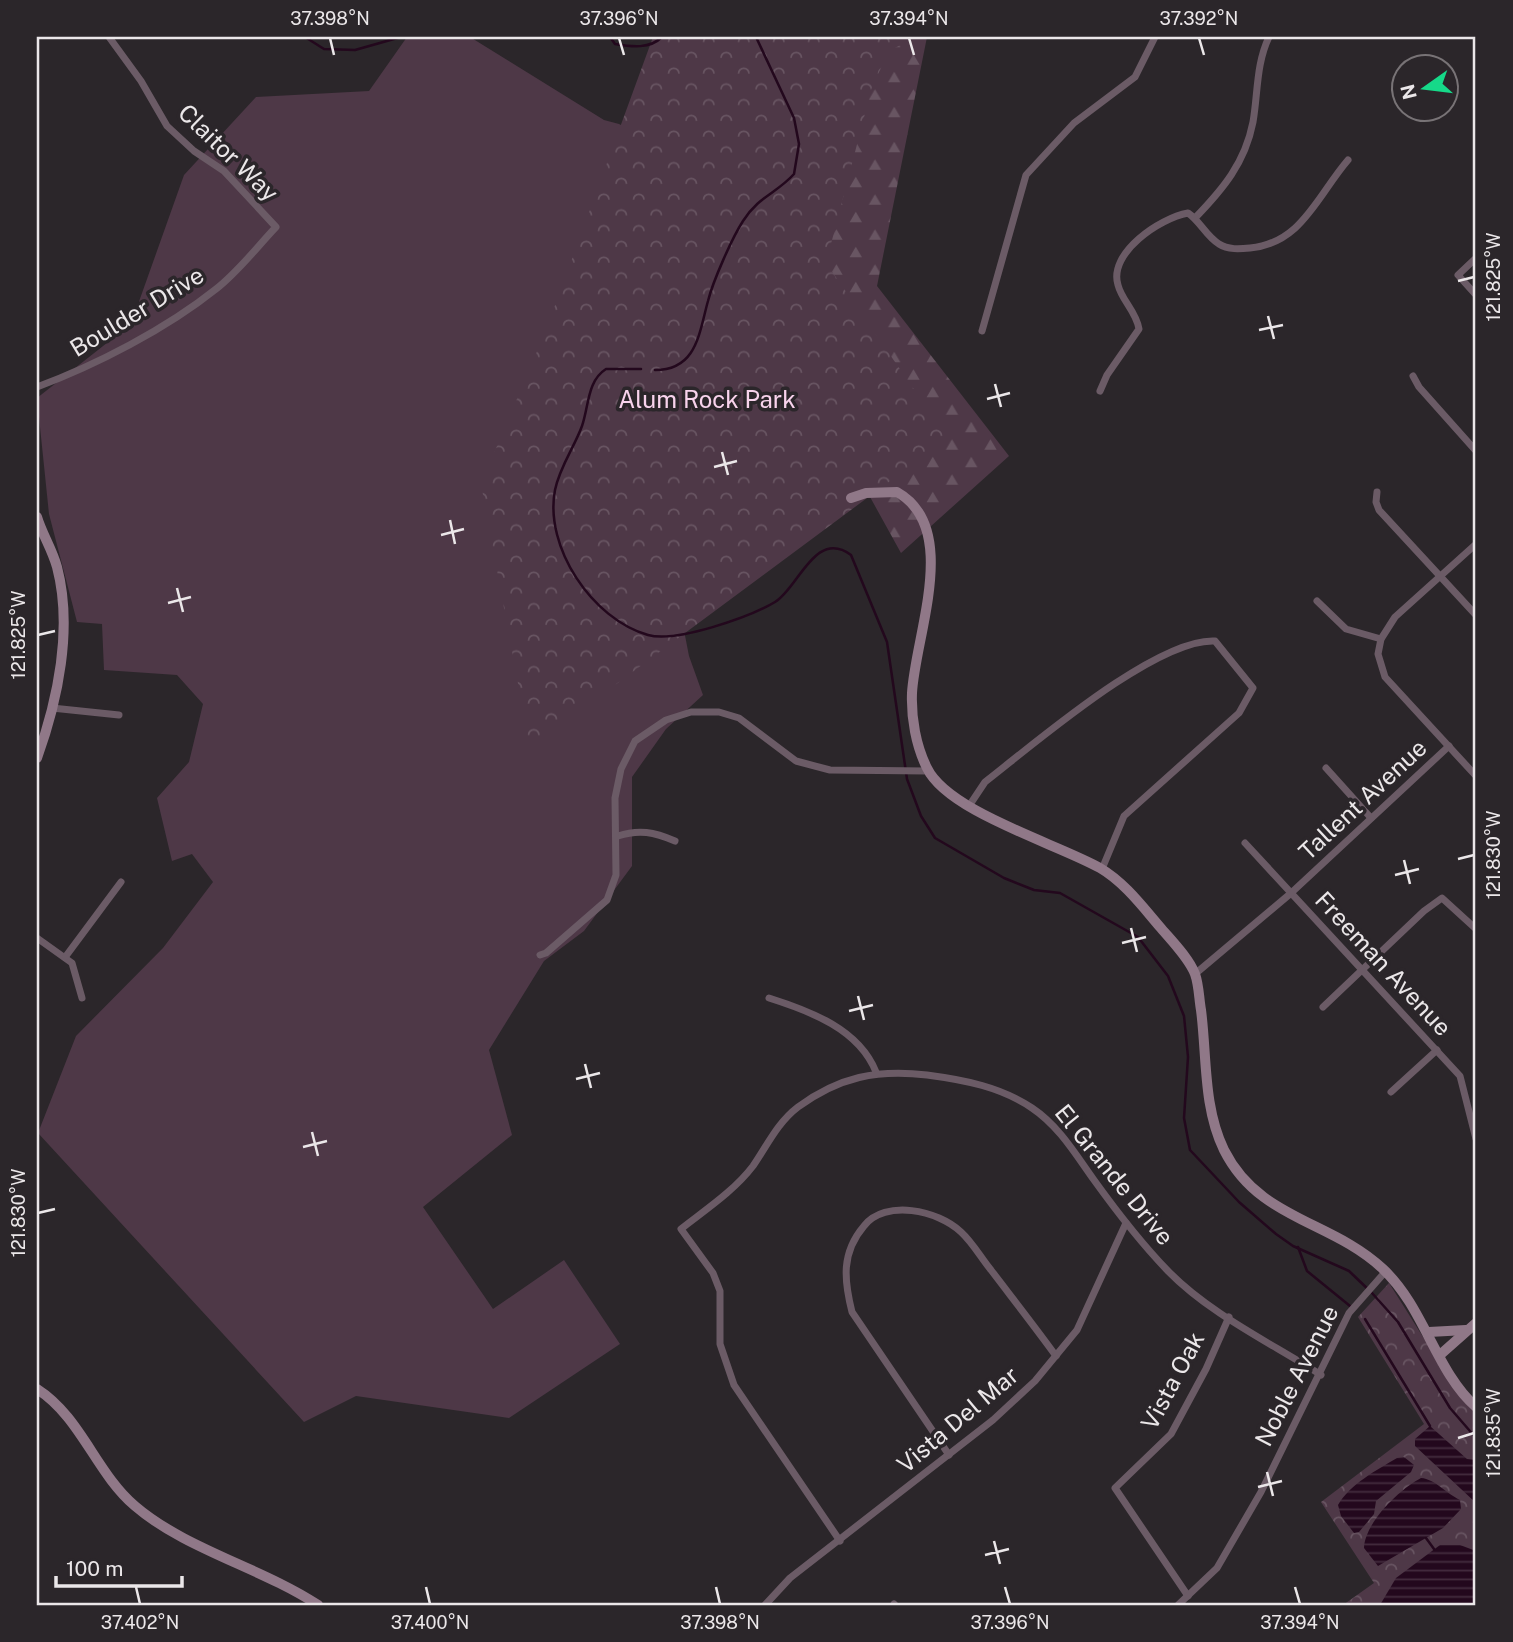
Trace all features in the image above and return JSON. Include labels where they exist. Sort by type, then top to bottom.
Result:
[{"type":"street","name":"Claitor Way","points":[[109,37],[141,81],[167,126],[194,151],[225,171],[276,227]]},
{"type":"street","points":[[982,331],[1026,175],[1074,122],[1135,77],[1155,37]]},
{"type":"street","points":[[1195,218],[1235,173],[1248,143],[1263,50],[1269,37]]},
{"type":"street","points":[[1100,391],[1107,375],[1139,329],[1137,314],[1118,285],[1116,267],[1121,255],[1176,215],[1188,213],[1217,243],[1225,247],[1257,248],[1282,242],[1303,222],[1326,186],[1348,160]]},
{"type":"street","name":"Boulder Drive","points":[[37,387],[71,374],[192,306],[218,288],[276,227]]},
{"type":"street","points":[[1476,258],[1458,275],[1476,295]]},
{"type":"street","points":[[1413,376],[1419,387],[1476,450]]},
{"type":"street","points":[[851,498],[866,493],[897,492],[920,513],[928,539],[931,551],[930,585],[912,693],[917,741],[928,771],[946,791],[969,806],[1101,869],[1142,906],[1195,974],[1211,1113],[1218,1137],[1233,1167],[1265,1201],[1351,1245],[1386,1271],[1429,1332],[1468,1400],[1476,1407]]},
{"type":"street","points":[[1377,492],[1379,510],[1476,615]]},
{"type":"street","points":[[37,517],[57,566],[61,590],[62,638],[52,708],[37,758]]},
{"type":"street","points":[[1317,601],[1346,629],[1381,639],[1395,617],[1476,544]]},
{"type":"street","name":"Tallent Avenue","points":[[1195,974],[1290,894],[1449,746],[1385,677],[1378,654],[1381,639]]},
{"type":"street","points":[[969,806],[985,782],[1121,679],[1194,644],[1215,641],[1247,677],[1253,688],[1250,697],[1239,713],[1124,816],[1101,869]]},
{"type":"street","points":[[52,708],[119,715]]},
{"type":"street","points":[[540,955],[546,953],[607,900],[616,875],[617,788],[621,769],[635,741],[666,720],[691,712],[719,712],[739,718],[796,761],[830,770],[928,771]]},
{"type":"street","points":[[1449,746],[1476,776]]},
{"type":"street","points":[[1326,768],[1371,818]]},
{"type":"street","points":[[618,836],[634,831],[656,832],[675,841]]},
{"type":"street","name":"Freeman Avenue","points":[[1245,843],[1460,1076],[1476,1139]]},
{"type":"street","points":[[66,956],[121,882]]},
{"type":"street","points":[[1323,1007],[1442,898],[1476,929]]},
{"type":"street","points":[[37,938],[66,956],[72,963],[82,998]]},
{"type":"street","points":[[769,998],[804,1009],[837,1027],[870,1058],[876,1072]]},
{"type":"street","points":[[1391,1092],[1437,1050]]},
{"type":"street","name":"El Grande Drive","points":[[840,1541],[734,1384],[720,1344],[720,1291],[713,1273],[681,1229],[732,1188],[752,1167],[778,1126],[797,1108],[826,1091],[876,1072],[972,1082],[1006,1093],[1034,1109],[1060,1133],[1126,1223],[1170,1273],[1228,1317],[1321,1375]]},
{"type":"street","points":[[949,1455],[852,1312],[845,1285],[845,1266],[850,1249],[865,1224],[877,1214],[904,1210],[934,1217],[961,1231],[1056,1356]]},
{"type":"street","name":"Vista Del Mar","points":[[765,1605],[790,1578],[949,1455],[1035,1381],[1077,1330],[1126,1223]]},
{"type":"street","name":"Noble Avenue","points":[[1183,1602],[1217,1568],[1321,1375],[1349,1313],[1386,1271]]},
{"type":"street","name":"Vista Oak","points":[[1183,1602],[1115,1488],[1171,1434],[1206,1369],[1228,1317]]},
{"type":"street","points":[[1429,1332],[1451,1333],[1473,1326]]},
{"type":"street","points":[[1441,1354],[1473,1326]]},
{"type":"street","points":[[37,1389],[68,1417],[106,1476],[135,1506],[162,1526],[287,1584],[318,1605]]},
{"type":"green space","points":[[407,37],[470,37],[604,120],[619,124],[741,187],[682,620],[689,656],[703,695],[666,729],[632,777],[632,866],[584,931],[544,961],[489,1050],[512,1135],[423,1207],[493,1309],[564,1260],[620,1344],[509,1418],[356,1396],[304,1422],[38,1133],[76,1036],[163,948],[213,882],[192,854],[172,861],[157,798],[189,762],[203,704],[177,675],[104,670],[102,624],[77,622],[49,514],[37,398],[131,324],[184,175],[256,97],[369,91]]},
{"type":"green space","name":"Alum Rock Park","points":[[653,37],[916,37],[889,51],[872,87],[826,263],[948,438],[530,748],[481,484],[546,330]]},
{"type":"green space","points":[[757,37],[927,37],[877,286],[1009,456],[901,553],[775,325]]},
{"type":"green space","points":[[1389,1283],[1464,1402],[1476,1414],[1476,1605],[1343,1605],[1374,1583],[1321,1502],[1424,1424],[1358,1317]]},
{"type":"shaded area","points":[[1430,1426],[1467,1459],[1476,1460],[1476,1503],[1415,1446],[1415,1439]]},
{"type":"shaded area","points":[[1404,1457],[1414,1465],[1411,1472],[1376,1501],[1374,1514],[1359,1532],[1354,1533],[1341,1516],[1338,1505],[1343,1497],[1364,1478],[1397,1458]]},
{"type":"shaded area","points":[[1421,1478],[1431,1481],[1460,1500],[1461,1509],[1443,1528],[1378,1566],[1364,1548],[1370,1528],[1394,1498]]},
{"type":"shaded area","points":[[1440,1545],[1460,1545],[1476,1551],[1476,1605],[1380,1605],[1396,1578]]},
{"type":"waterway","points":[[305,37],[324,49],[355,50],[401,37]]},
{"type":"waterway","points":[[610,37],[615,44],[634,46],[652,44],[662,37]]},
{"type":"waterway","points":[[655,370],[680,364],[688,357],[698,337],[718,271],[739,228],[755,206],[794,174],[799,144],[794,118],[756,37]]},
{"type":"waterway","points":[[641,369],[606,369],[595,380],[582,426],[560,473],[555,490],[557,534],[576,578],[608,614],[627,627],[648,635],[676,635],[713,627],[749,615],[775,602],[808,564],[827,549],[838,549],[851,555],[887,642],[907,779],[921,816],[935,838],[1004,878],[1034,890],[1060,893],[1138,937],[1168,976],[1184,1016],[1188,1057],[1184,1118],[1190,1150],[1239,1202],[1276,1234],[1293,1246],[1349,1271],[1372,1293],[1398,1322],[1450,1408],[1476,1438]]},
{"type":"waterway","points":[[1298,1247],[1307,1271],[1350,1306]]},
{"type":"waterway","points":[[1365,1319],[1430,1426]]},
{"type":"waterway","points":[[1426,1538],[1434,1549]]}]
